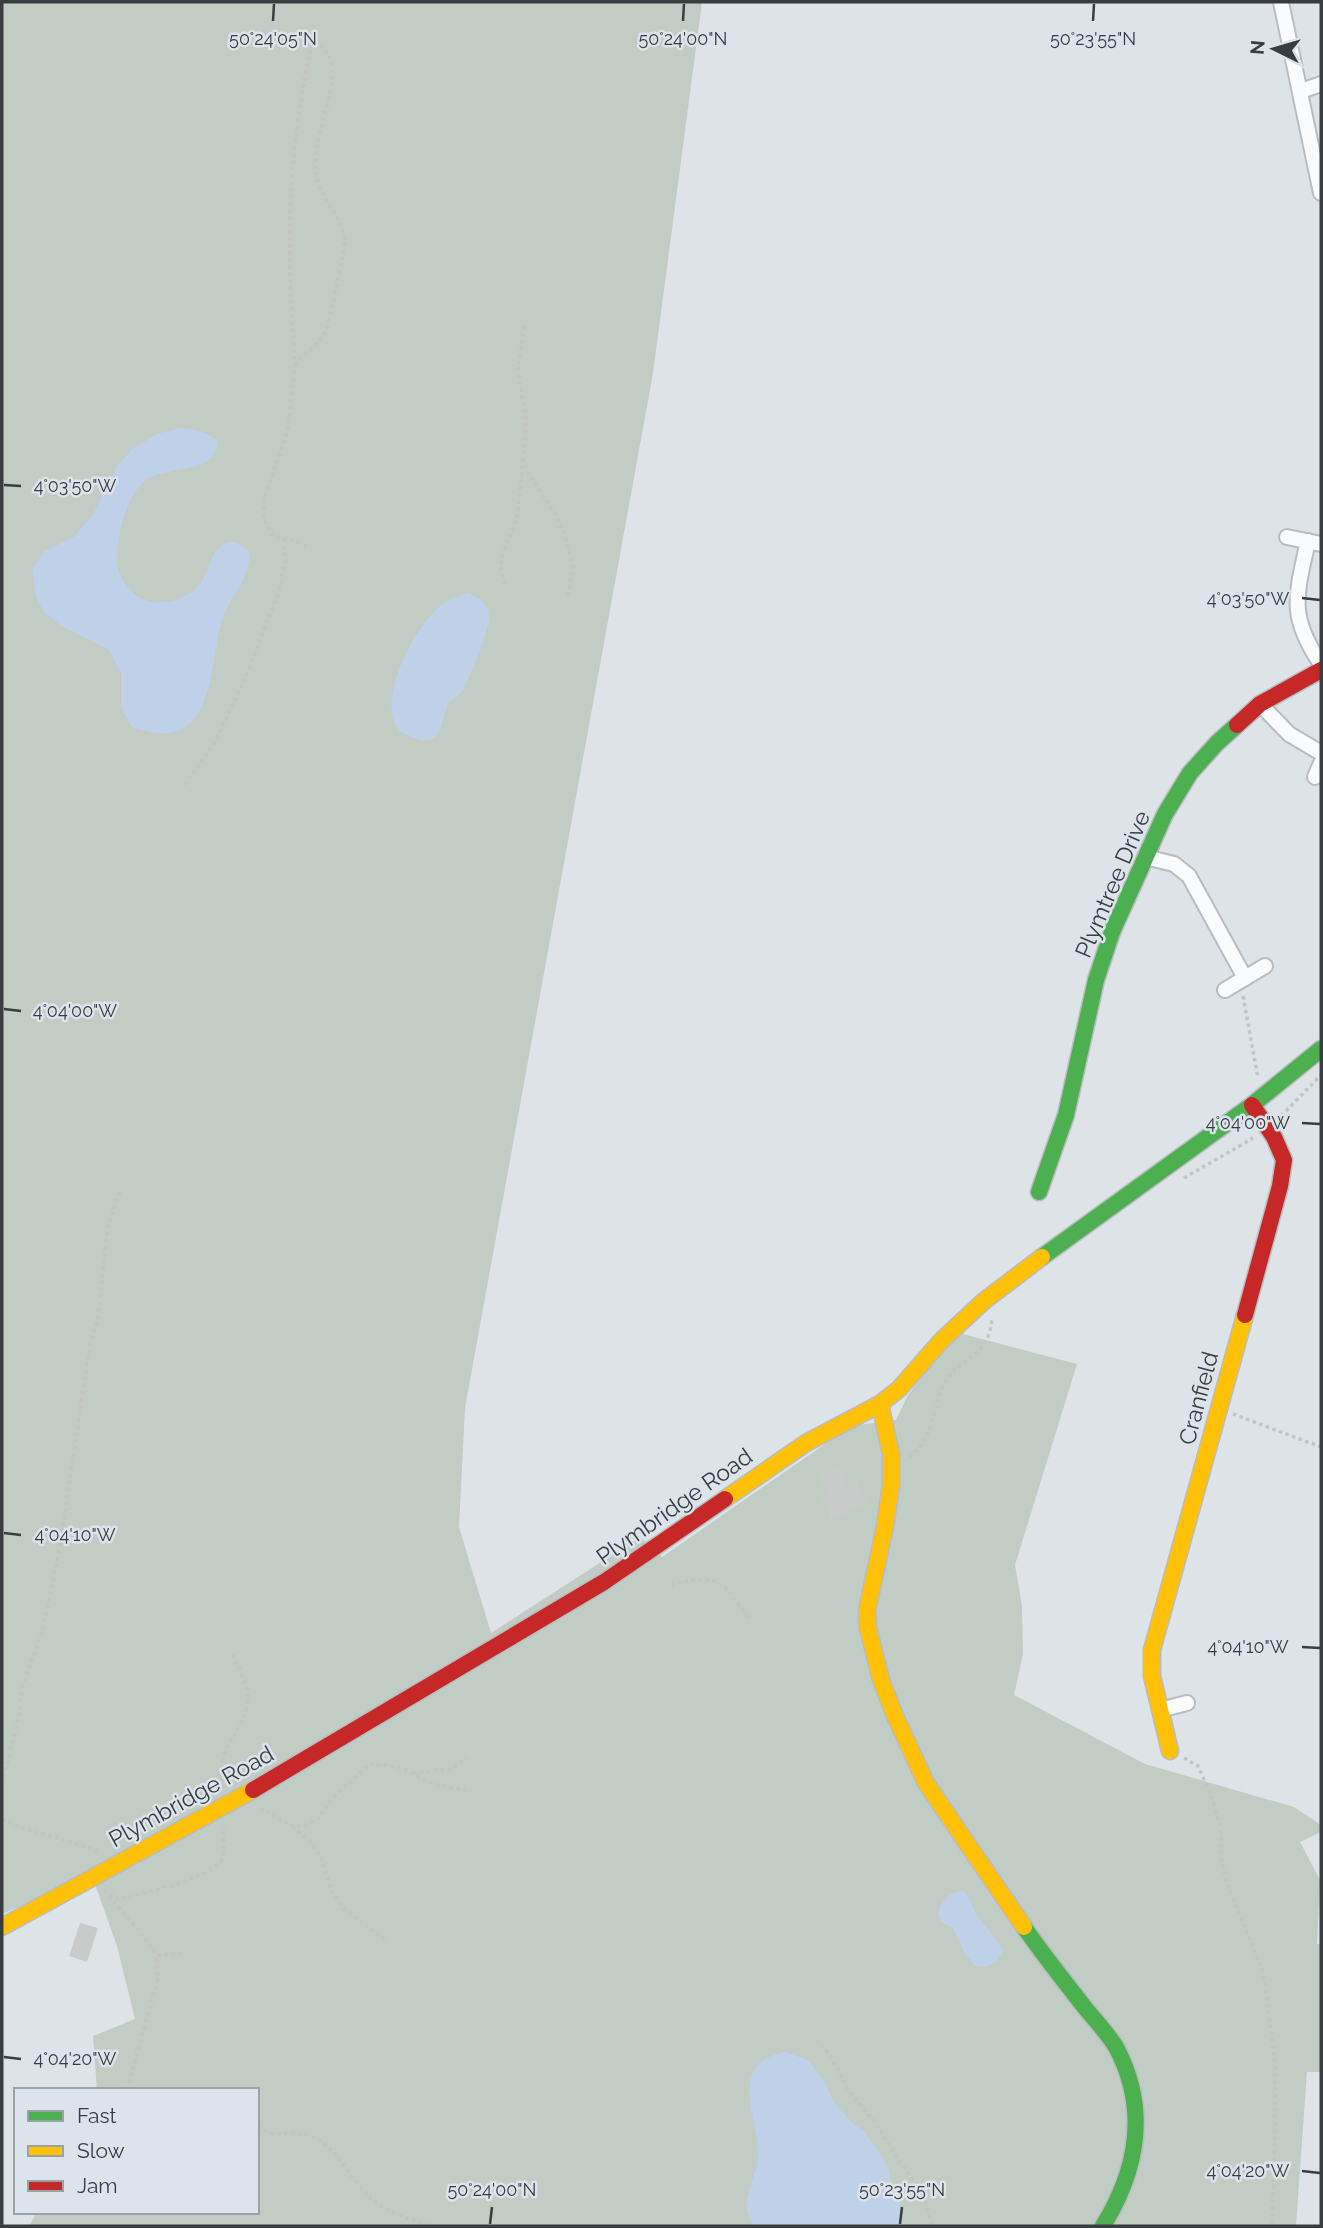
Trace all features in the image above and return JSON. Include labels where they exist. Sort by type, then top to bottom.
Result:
[{"type":"street","points":[[1281,2],[1321,193]]},
{"type":"street","points":[[1301,90],[1321,84]]},
{"type":"street","points":[[1287,537],[1315,543],[1299,584],[1297,614],[1307,643],[1321,664]]},
{"type":"street","name":"Plymtree Drive","points":[[1039,1192],[1066,1115],[1096,980],[1108,944],[1165,814],[1190,773],[1217,743],[1260,704],[1321,670]]},
{"type":"street","points":[[1260,704],[1289,734],[1321,753]]},
{"type":"street","points":[[1315,777],[1321,763]]},
{"type":"street","points":[[1145,857],[1174,864],[1189,876],[1245,978]]},
{"type":"street","points":[[1225,990],[1265,966]]},
{"type":"street","name":"Plymbridge Road","points":[[2,1927],[232,1802],[604,1582],[806,1443],[880,1404],[899,1389],[942,1340],[984,1301],[1257,1101],[1321,1049]]},
{"type":"street","name":"Cranfield","points":[[1170,1751],[1152,1676],[1152,1650],[1280,1185],[1284,1160],[1257,1101]]},
{"type":"street","points":[[880,1404],[891,1454],[891,1485],[867,1611],[868,1628],[881,1679],[926,1783],[1042,1953],[1115,2046],[1124,2063],[1137,2117],[1132,2169],[1103,2226]]},
{"type":"street","points":[[1160,1710],[1187,1703]]},
{"type":"path","points":[[295,364],[326,332],[336,279],[342,267],[345,238],[316,176],[316,150],[332,84],[331,58],[322,45],[304,32]]},
{"type":"path","points":[[309,547],[273,536],[264,519],[264,499],[288,429],[295,364],[289,228],[305,73],[313,39]]},
{"type":"path","points":[[505,584],[500,567],[517,518],[523,460],[526,419],[518,370],[524,326]]},
{"type":"path","points":[[523,460],[555,515],[566,541],[573,568],[567,599]]},
{"type":"path","points":[[185,785],[216,740],[247,674],[280,588],[285,561],[284,539]]},
{"type":"path","points":[[1247,1017],[1257,1101]]},
{"type":"path","points":[[1268,1129],[1321,1075]]},
{"type":"path","points":[[2,1784],[19,1716],[22,1688],[42,1632],[59,1552],[90,1345],[98,1317],[108,1226],[121,1189]]},
{"type":"path","points":[[891,1465],[904,1461],[922,1445],[931,1430],[944,1382],[984,1346],[992,1318],[984,1301]]},
{"type":"path","points":[[1218,1408],[1321,1447]]},
{"type":"path","points":[[671,1585],[704,1578],[718,1581],[729,1591],[749,1619]]},
{"type":"path","points":[[1170,1751],[1198,1766],[1210,1793],[1221,1829],[1222,1859],[1227,1884],[1263,1972],[1275,2059],[1272,2226]]},
{"type":"path","points":[[412,1773],[452,1769],[467,1758]]},
{"type":"path","points":[[2,1819],[19,1827],[94,1849],[102,1857]]},
{"type":"path","points":[[106,1891],[118,1899],[136,1896],[191,1878],[212,1868],[220,1862],[223,1854],[222,1832],[227,1822]]},
{"type":"path","points":[[293,1826],[320,1856],[333,1894],[344,1909],[388,1942]]},
{"type":"path","points":[[92,1876],[142,1934],[156,1955],[158,1978],[128,2088]]},
{"type":"path","points":[[156,1955],[185,1954]]},
{"type":"path","points":[[816,2040],[830,2055],[849,2091],[876,2124],[923,2193],[932,2226]]},
{"type":"path","points":[[259,2129],[275,2134],[297,2131],[317,2139],[342,2162],[363,2191],[381,2207],[410,2220],[434,2226]]},
{"type":"shaded area","points":[[2,2],[702,2],[653,373],[465,1408],[459,1527],[491,1633],[640,1537],[662,1557],[851,1426],[896,1420],[908,1395],[955,1332],[1077,1364],[1015,1565],[1022,1606],[1023,1654],[1014,1695],[1145,1764],[1294,1807],[1321,1825],[1321,1832],[1300,1842],[1320,1880],[1317,1944],[1321,1944],[1321,2072],[1307,2072],[1296,2226],[29,2226],[36,2214],[259,2214],[259,2088],[97,2088],[93,2036],[135,2019],[117,1946],[92,1876],[2,1914]]},
{"type":"water","points":[[181,428],[200,431],[213,437],[217,440],[216,451],[202,464],[149,478],[134,494],[123,518],[118,543],[118,566],[122,579],[127,587],[144,600],[170,601],[187,595],[200,584],[214,554],[221,546],[233,542],[243,546],[249,551],[249,561],[244,578],[222,620],[209,687],[203,704],[195,718],[184,728],[160,733],[132,727],[121,707],[121,673],[109,650],[60,625],[43,611],[36,596],[32,569],[45,551],[75,536],[94,513],[118,465],[132,449],[157,434]]},
{"type":"water","points":[[468,593],[485,604],[489,615],[479,652],[463,690],[448,704],[437,735],[430,740],[414,738],[396,726],[392,712],[397,677],[412,642],[433,613],[447,601]]},
{"type":"water","points":[[964,1891],[978,1917],[1003,1951],[994,1963],[988,1966],[974,1965],[964,1952],[953,1928],[943,1923],[938,1915],[946,1898]]},
{"type":"water","points":[[785,2052],[808,2060],[825,2083],[834,2102],[878,2150],[888,2167],[891,2185],[900,2201],[903,2226],[753,2226],[747,2213],[747,2204],[758,2152],[749,2092],[751,2079],[756,2067],[767,2058]]},
{"type":"building","points":[[838,1466],[846,1483],[855,1479],[867,1502],[832,1520],[821,1499],[828,1495],[819,1476]]},
{"type":"building","points":[[80,1923],[98,1928],[87,1962],[69,1956]]},
{"type":"traffic: fast","points":[[1039,1192],[1066,1115],[1096,980],[1112,932],[1165,814],[1190,773],[1237,725]]},
{"type":"traffic: fast","points":[[1042,1257],[1252,1105],[1321,1049]]},
{"type":"traffic: fast","points":[[1024,1927],[1113,2042],[1133,2093],[1136,2116],[1131,2161],[1115,2204],[1103,2226]]},
{"type":"traffic: slow","points":[[725,1499],[806,1443],[880,1404],[899,1389],[942,1340],[984,1301],[1042,1257]]},
{"type":"traffic: slow","points":[[1170,1751],[1152,1676],[1152,1650],[1245,1315]]},
{"type":"traffic: slow","points":[[880,1404],[891,1454],[891,1485],[867,1611],[868,1628],[881,1680],[926,1783],[1024,1927]]},
{"type":"traffic: slow","points":[[2,1927],[253,1790]]},
{"type":"traffic: jam","points":[[1237,725],[1260,704],[1321,670]]},
{"type":"traffic: jam","points":[[1245,1315],[1280,1186],[1284,1160],[1274,1137],[1252,1105]]},
{"type":"traffic: jam","points":[[253,1790],[604,1582],[725,1499]]}]
